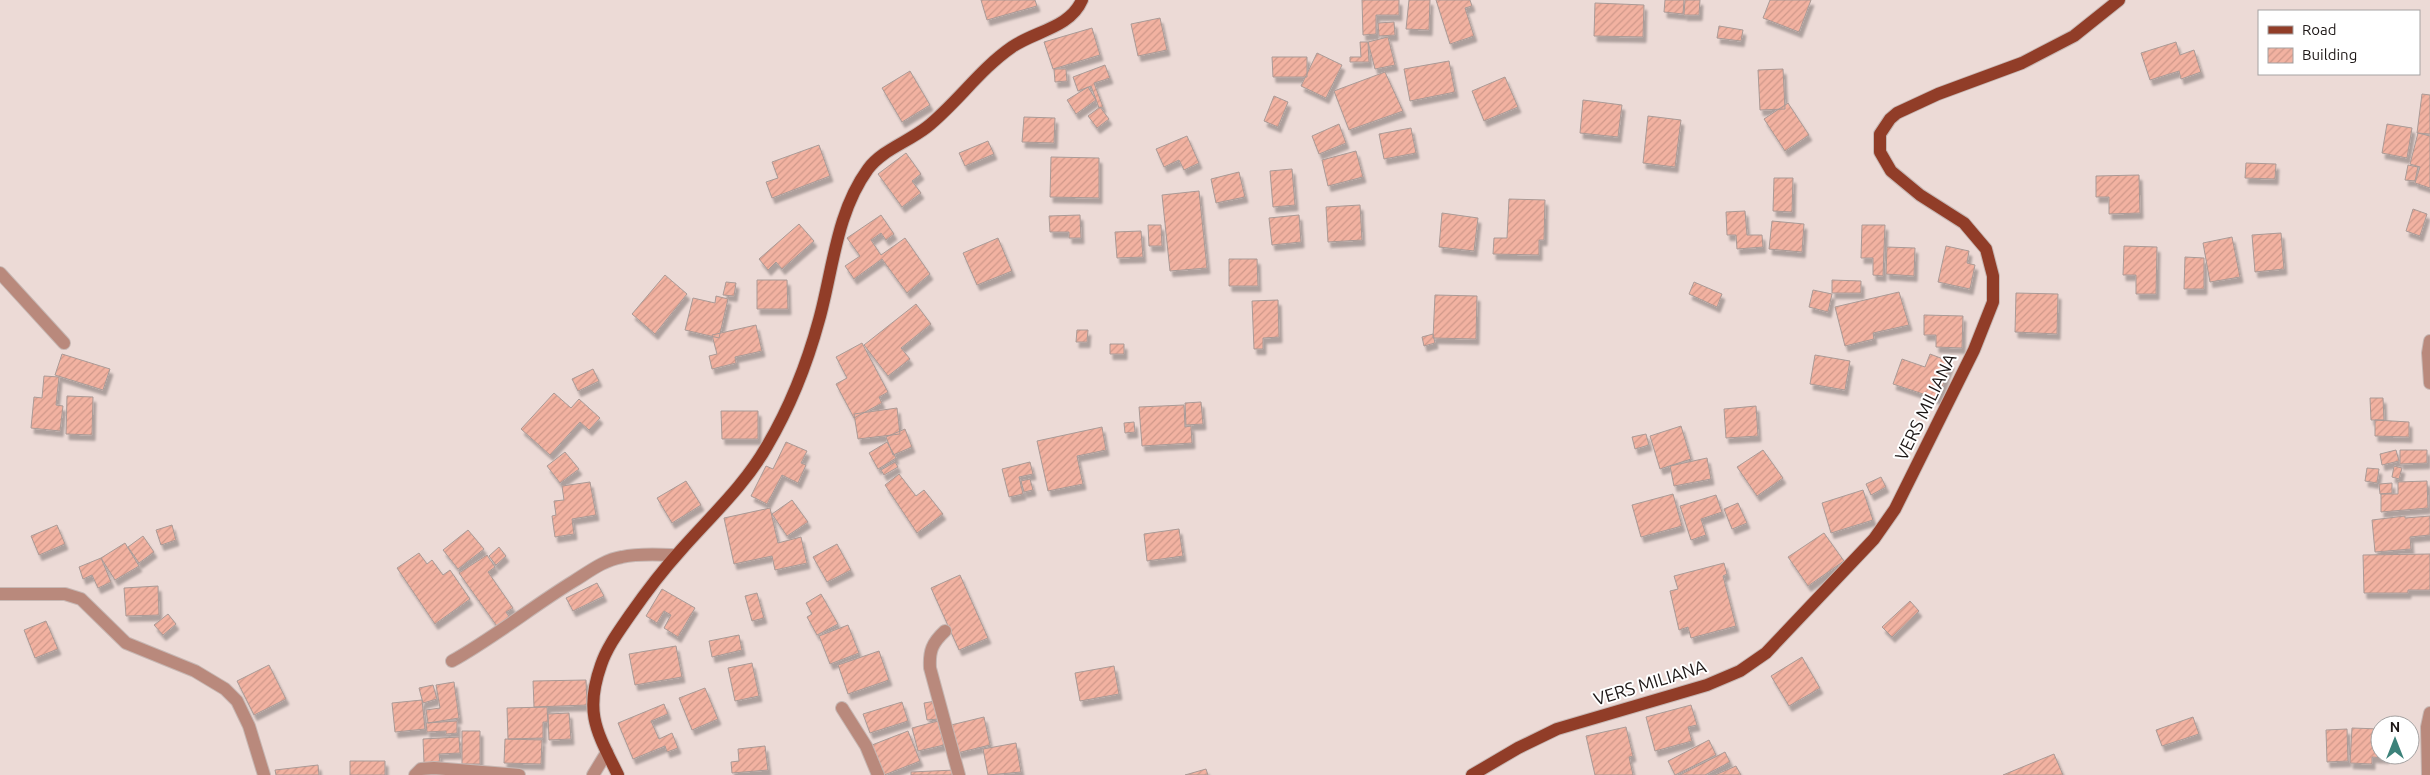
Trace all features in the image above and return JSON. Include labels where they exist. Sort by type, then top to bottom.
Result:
[{"type":"main road","points":[[618,775],[596,726],[592,707],[593,691],[602,662],[614,639],[650,586],[748,475],[782,418],[797,385],[816,328],[837,240],[848,205],[869,167],[888,151],[926,127],[999,56],[1020,42],[1062,23],[1075,13],[1082,0]]},
{"type":"main road","name":"VERS MILIANA","points":[[1472,775],[1518,748],[1557,729],[1707,685],[1740,671],[1766,653],[1874,539],[1895,509],[1974,350],[1993,302],[1993,276],[1986,249],[1964,223],[1920,195],[1891,171],[1880,152],[1880,134],[1890,119],[1897,113],[1938,94],[1994,75],[2022,63],[2074,36],[2119,0]]},
{"type":"street","points":[[0,272],[64,343]]},
{"type":"street","points":[[2430,342],[2428,353],[2430,383]]},
{"type":"street","points":[[452,661],[485,643],[546,598],[602,564],[621,557],[640,554],[676,555]]},
{"type":"street","points":[[0,594],[65,594],[81,600],[126,643],[195,671],[225,689],[237,701],[249,726],[264,775]]},
{"type":"street","points":[[945,631],[934,641],[929,653],[930,668],[959,775]]},
{"type":"street","points":[[842,708],[866,746],[878,775]]},
{"type":"street","points":[[2428,775],[2427,727],[2430,713]]},
{"type":"street","points":[[593,775],[607,752]]},
{"type":"street","points":[[415,775],[421,769],[434,768],[519,775]]},
{"type":"building","points":[[981,0],[1035,0],[1037,6],[987,20]]},
{"type":"building","points":[[1362,0],[1399,0],[1399,15],[1376,15],[1376,34],[1363,35]]},
{"type":"building","points":[[1409,0],[1430,0],[1429,30],[1406,29]]},
{"type":"building","points":[[1436,0],[1470,0],[1472,6],[1465,8],[1474,36],[1450,44]]},
{"type":"building","points":[[1665,0],[1684,0],[1683,14],[1664,12]]},
{"type":"building","points":[[1685,0],[1700,0],[1699,15],[1684,15]]},
{"type":"building","points":[[1770,0],[1811,0],[1799,32],[1763,18]]},
{"type":"building","points":[[1595,3],[1644,5],[1643,37],[1594,36]]},
{"type":"building","points":[[1160,18],[1167,50],[1138,56],[1131,24]]},
{"type":"building","points":[[1394,22],[1395,35],[1379,36],[1378,23]]},
{"type":"building","points":[[1719,26],[1743,30],[1741,41],[1717,38]]},
{"type":"building","points":[[1092,28],[1100,55],[1053,69],[1044,42]]},
{"type":"building","points":[[1388,37],[1395,65],[1375,69],[1368,42]]},
{"type":"building","points":[[1360,42],[1368,42],[1369,62],[1350,62],[1350,57],[1361,57]]},
{"type":"building","points":[[2176,42],[2180,55],[2194,50],[2201,72],[2181,79],[2179,71],[2150,80],[2141,53]]},
{"type":"building","points":[[1317,53],[1342,65],[1326,98],[1301,86]]},
{"type":"building","points":[[1272,57],[1307,57],[1307,77],[1273,77]]},
{"type":"building","points":[[1449,61],[1455,92],[1410,101],[1404,69]]},
{"type":"building","points":[[1105,65],[1110,78],[1094,83],[1103,107],[1099,108],[1091,86],[1078,91],[1073,77]]},
{"type":"building","points":[[1054,69],[1066,69],[1067,81],[1055,82]]},
{"type":"building","points":[[1783,69],[1785,109],[1760,110],[1758,70]]},
{"type":"building","points":[[910,71],[930,105],[902,122],[882,88]]},
{"type":"building","points":[[1385,72],[1403,111],[1349,130],[1334,91]]},
{"type":"building","points":[[1505,77],[1518,107],[1484,121],[1472,91]]},
{"type":"building","points":[[1088,87],[1096,100],[1076,114],[1067,100]]},
{"type":"building","points":[[2422,94],[2430,95],[2430,134],[2417,133]]},
{"type":"building","points":[[1274,96],[1288,102],[1278,127],[1264,121]]},
{"type":"building","points":[[1583,100],[1622,105],[1618,137],[1580,133]]},
{"type":"building","points":[[1788,103],[1809,135],[1785,151],[1764,119]]},
{"type":"building","points":[[1100,107],[1109,119],[1097,128],[1088,116]]},
{"type":"building","points":[[1648,116],[1681,120],[1675,167],[1643,163]]},
{"type":"building","points":[[1024,117],[1055,118],[1054,143],[1022,142]]},
{"type":"building","points":[[1339,124],[1346,143],[1319,154],[1312,136]]},
{"type":"building","points":[[2387,124],[2412,128],[2407,158],[2382,153]]},
{"type":"building","points":[[1411,128],[1416,153],[1384,159],[1379,134]]},
{"type":"building","points":[[2418,133],[2430,136],[2430,188],[2415,183],[2420,167],[2410,164]]},
{"type":"building","points":[[1187,136],[1199,163],[1184,170],[1179,160],[1164,167],[1156,149]]},
{"type":"building","points":[[988,141],[994,154],[965,166],[959,153]]},
{"type":"building","points":[[819,145],[830,176],[772,198],[766,182],[778,178],[772,162]]},
{"type":"building","points":[[1356,151],[1363,177],[1328,186],[1322,160]]},
{"type":"building","points":[[906,153],[921,174],[912,181],[921,193],[902,207],[878,174]]},
{"type":"building","points":[[1051,157],[1099,158],[1099,198],[1050,197]]},
{"type":"building","points":[[2246,163],[2276,164],[2275,179],[2245,178]]},
{"type":"building","points":[[2408,165],[2418,167],[2415,181],[2405,180]]},
{"type":"building","points":[[1292,169],[1295,205],[1273,207],[1270,171]]},
{"type":"building","points":[[1239,172],[1245,197],[1216,203],[1211,179]]},
{"type":"building","points":[[2139,175],[2140,213],[2109,214],[2109,197],[2096,197],[2096,176]]},
{"type":"building","points":[[1774,178],[1793,178],[1792,212],[1773,211]]},
{"type":"building","points":[[1199,191],[1207,268],[1170,271],[1162,195]]},
{"type":"building","points":[[1509,199],[1545,200],[1544,240],[1539,240],[1539,255],[1493,254],[1494,238],[1507,238]]},
{"type":"building","points":[[1360,205],[1362,240],[1328,242],[1326,207]]},
{"type":"building","points":[[2413,209],[2427,214],[2420,236],[2406,231]]},
{"type":"building","points":[[1745,211],[1747,235],[1762,235],[1763,247],[1737,249],[1736,235],[1727,235],[1726,212]]},
{"type":"building","points":[[1442,213],[1478,218],[1474,251],[1439,247]]},
{"type":"building","points":[[881,215],[894,234],[886,240],[881,233],[871,240],[881,255],[905,238],[930,274],[907,293],[882,259],[854,279],[845,266],[860,256],[847,238]]},
{"type":"building","points":[[1080,215],[1081,238],[1069,238],[1069,232],[1050,232],[1049,216]]},
{"type":"building","points":[[1299,215],[1301,242],[1272,245],[1269,218]]},
{"type":"building","points":[[1772,221],[1804,224],[1802,252],[1769,249]]},
{"type":"building","points":[[799,224],[814,241],[782,269],[776,262],[768,270],[759,259]]},
{"type":"building","points":[[1148,225],[1161,225],[1162,246],[1149,246]]},
{"type":"building","points":[[1862,225],[1885,225],[1883,276],[1873,275],[1873,258],[1861,258]]},
{"type":"building","points":[[1141,231],[1143,257],[1117,258],[1115,232]]},
{"type":"building","points":[[2281,233],[2284,269],[2255,272],[2252,235]]},
{"type":"building","points":[[2232,237],[2240,277],[2210,282],[2203,243]]},
{"type":"building","points":[[998,238],[1012,271],[977,285],[963,253]]},
{"type":"building","points":[[1946,246],[1969,251],[1967,263],[1975,265],[1970,289],[1938,282]]},
{"type":"building","points":[[2124,246],[2157,247],[2156,294],[2136,294],[2136,275],[2123,275]]},
{"type":"building","points":[[1887,247],[1915,248],[1914,276],[1886,274]]},
{"type":"building","points":[[2185,257],[2204,258],[2204,289],[2184,289]]},
{"type":"building","points":[[1229,259],[1257,259],[1258,286],[1229,286]]},
{"type":"building","points":[[665,275],[687,294],[655,334],[632,314]]},
{"type":"building","points":[[757,280],[787,280],[788,309],[757,309]]},
{"type":"building","points":[[1832,280],[1861,281],[1861,293],[1832,293]]},
{"type":"building","points":[[726,282],[736,283],[734,296],[723,295]]},
{"type":"building","points":[[1694,282],[1722,294],[1717,307],[1689,294]]},
{"type":"building","points":[[1813,290],[1832,294],[1828,312],[1809,307]]},
{"type":"building","points":[[1899,292],[1909,325],[1873,333],[1874,339],[1845,346],[1835,307]]},
{"type":"building","points":[[2016,293],[2058,294],[2057,334],[2015,332]]},
{"type":"building","points":[[1435,295],[1477,296],[1476,339],[1433,338]]},
{"type":"building","points":[[716,296],[728,299],[719,338],[685,330],[693,298],[715,303]]},
{"type":"building","points":[[1278,300],[1279,337],[1263,338],[1263,349],[1254,349],[1252,301]]},
{"type":"building","points":[[916,304],[931,324],[901,348],[910,359],[888,376],[864,345]]},
{"type":"building","points":[[1924,315],[1963,316],[1962,348],[1936,347],[1936,335],[1924,335]]},
{"type":"building","points":[[756,325],[762,351],[735,357],[736,363],[712,369],[709,356],[717,354],[712,335]]},
{"type":"building","points":[[1077,330],[1088,330],[1087,342],[1076,342]]},
{"type":"building","points":[[1433,334],[1435,343],[1424,346],[1422,337]]},
{"type":"building","points":[[862,343],[888,392],[879,397],[882,403],[854,418],[836,384],[847,378],[836,357]]},
{"type":"building","points":[[1110,344],[1124,344],[1124,354],[1110,354]]},
{"type":"building","points":[[62,354],[110,369],[103,390],[55,375]]},
{"type":"building","points":[[1930,354],[1951,362],[1938,399],[1893,384],[1902,359],[1925,367]]},
{"type":"building","points":[[1815,355],[1850,361],[1845,390],[1810,384]]},
{"type":"building","points":[[593,369],[599,381],[578,391],[572,379]]},
{"type":"building","points":[[44,376],[59,377],[56,405],[63,406],[60,431],[31,428],[34,397],[42,398]]},
{"type":"building","points":[[554,393],[571,408],[579,399],[600,418],[589,430],[580,422],[550,455],[521,429]]},
{"type":"building","points":[[67,396],[93,397],[92,435],[66,434]]},
{"type":"building","points":[[2370,398],[2383,398],[2384,420],[2371,420]]},
{"type":"building","points":[[1201,402],[1203,424],[1186,425],[1185,403]]},
{"type":"building","points":[[1184,405],[1185,427],[1191,426],[1192,443],[1142,446],[1139,407]]},
{"type":"building","points":[[1756,406],[1758,436],[1726,438],[1724,409]]},
{"type":"building","points":[[897,408],[900,434],[858,439],[854,414]]},
{"type":"building","points":[[721,411],[758,411],[758,439],[722,439]]},
{"type":"building","points":[[2375,420],[2409,422],[2409,437],[2375,436]]},
{"type":"building","points":[[1134,422],[1135,432],[1125,433],[1124,423]]},
{"type":"building","points":[[1681,426],[1691,459],[1660,469],[1650,436]]},
{"type":"building","points":[[1102,427],[1106,450],[1077,456],[1083,484],[1048,491],[1037,441]]},
{"type":"building","points":[[905,429],[912,447],[893,455],[886,437]]},
{"type":"building","points":[[1646,434],[1649,445],[1635,449],[1632,437]]},
{"type":"building","points":[[786,442],[807,451],[801,463],[806,465],[798,483],[782,475],[767,504],[751,496],[766,466],[773,469]]},
{"type":"building","points":[[887,442],[896,458],[878,469],[869,453]]},
{"type":"building","points":[[1763,450],[1783,478],[1757,496],[1737,467]]},
{"type":"building","points":[[2396,450],[2399,461],[2382,465],[2380,454]]},
{"type":"building","points":[[2400,450],[2427,450],[2427,463],[2400,464]]},
{"type":"building","points":[[565,452],[579,469],[560,483],[547,466]]},
{"type":"building","points":[[1707,458],[1711,479],[1674,486],[1670,466]]},
{"type":"building","points":[[895,462],[898,467],[884,475],[881,470]]},
{"type":"building","points":[[1030,462],[1033,474],[1019,477],[1023,494],[1009,497],[1002,469]]},
{"type":"building","points":[[2394,466],[2402,468],[2399,479],[2392,477]]},
{"type":"building","points":[[2367,468],[2379,469],[2377,483],[2365,481]]},
{"type":"building","points":[[899,474],[916,496],[924,490],[943,514],[917,533],[885,485]]},
{"type":"building","points":[[1881,477],[1886,487],[1871,495],[1866,484]]},
{"type":"building","points":[[1030,479],[1033,490],[1024,492],[1021,481]]},
{"type":"building","points":[[686,481],[701,505],[672,523],[657,498]]},
{"type":"building","points":[[2427,481],[2428,508],[2381,512],[2381,494],[2398,494],[2398,482]]},
{"type":"building","points":[[590,482],[596,515],[572,519],[574,534],[555,537],[552,516],[556,515],[554,501],[564,500],[562,486]]},
{"type":"building","points":[[2392,483],[2392,493],[2380,494],[2379,484]]},
{"type":"building","points":[[1863,490],[1873,520],[1831,533],[1822,503]]},
{"type":"building","points":[[1673,494],[1682,526],[1641,537],[1632,505]]},
{"type":"building","points":[[1716,495],[1722,512],[1701,519],[1706,535],[1691,540],[1680,506]]},
{"type":"building","points":[[792,500],[808,522],[787,536],[772,514]]},
{"type":"building","points":[[1738,503],[1747,523],[1732,529],[1724,509]]},
{"type":"building","points":[[770,508],[778,543],[801,537],[807,563],[775,570],[772,556],[734,564],[724,518]]},
{"type":"building","points":[[2405,516],[2405,518],[2430,516],[2430,535],[2410,537],[2411,549],[2375,552],[2372,520]]},
{"type":"building","points":[[57,525],[65,544],[39,555],[31,536]]},
{"type":"building","points":[[172,525],[176,540],[161,545],[156,530]]},
{"type":"building","points":[[1179,529],[1183,556],[1147,561],[1144,534]]},
{"type":"building","points":[[468,530],[484,549],[458,569],[443,550]]},
{"type":"building","points":[[1824,533],[1844,561],[1808,586],[1788,557]]},
{"type":"building","points":[[143,536],[154,552],[139,563],[128,547]]},
{"type":"building","points":[[125,543],[139,566],[115,580],[101,558]]},
{"type":"building","points":[[837,544],[851,570],[827,582],[813,557]]},
{"type":"building","points":[[499,547],[506,556],[496,565],[489,556]]},
{"type":"building","points":[[419,553],[427,564],[432,560],[443,575],[450,570],[470,599],[435,624],[397,568]]},
{"type":"building","points":[[2430,554],[2430,590],[2408,590],[2408,593],[2364,593],[2363,555]]},
{"type":"building","points":[[487,555],[495,567],[488,572],[513,608],[506,612],[512,621],[499,629],[459,573]]},
{"type":"building","points":[[101,558],[111,582],[98,588],[92,575],[83,579],[79,567]]},
{"type":"building","points":[[1724,563],[1727,574],[1723,576],[1736,626],[1691,638],[1688,627],[1679,630],[1670,591],[1678,589],[1674,576]]},
{"type":"building","points":[[960,575],[988,638],[959,650],[931,588]]},
{"type":"building","points":[[597,583],[604,596],[573,611],[566,598]]},
{"type":"building","points":[[158,586],[159,615],[126,616],[124,588]]},
{"type":"building","points":[[662,589],[695,608],[678,637],[664,628],[671,615],[664,611],[657,623],[646,616]]},
{"type":"building","points":[[757,593],[764,618],[752,621],[745,596]]},
{"type":"building","points":[[821,594],[838,624],[817,635],[807,617],[812,614],[806,603]]},
{"type":"building","points":[[1910,601],[1919,611],[1892,637],[1882,627]]},
{"type":"building","points":[[168,614],[176,624],[163,635],[154,625]]},
{"type":"building","points":[[46,621],[58,649],[35,658],[24,630]]},
{"type":"building","points":[[848,625],[859,653],[830,664],[819,636]]},
{"type":"building","points":[[739,635],[742,650],[712,657],[709,641]]},
{"type":"building","points":[[676,646],[682,677],[635,685],[629,654]]},
{"type":"building","points":[[879,651],[889,680],[848,694],[838,665]]},
{"type":"building","points":[[1802,657],[1820,688],[1789,706],[1771,676]]},
{"type":"building","points":[[752,663],[759,696],[735,701],[728,668]]},
{"type":"building","points":[[269,665],[286,699],[254,715],[237,681]]},
{"type":"building","points":[[1114,666],[1119,694],[1080,701],[1075,673]]},
{"type":"building","points":[[586,680],[587,705],[534,707],[533,681]]},
{"type":"building","points":[[454,682],[459,718],[428,723],[426,710],[440,708],[436,685]]},
{"type":"building","points":[[433,685],[437,699],[423,703],[419,688]]},
{"type":"building","points":[[705,688],[718,719],[692,730],[679,698]]},
{"type":"building","points":[[422,700],[425,729],[395,732],[392,703]]},
{"type":"building","points":[[936,701],[938,719],[927,720],[924,703]]},
{"type":"building","points":[[902,702],[908,721],[870,733],[863,714]]},
{"type":"building","points":[[664,704],[668,714],[651,721],[659,739],[672,733],[678,748],[667,752],[665,746],[633,759],[618,723]]},
{"type":"building","points":[[1691,705],[1697,725],[1688,727],[1692,741],[1655,751],[1646,717]]},
{"type":"building","points":[[547,707],[548,722],[543,722],[543,738],[508,739],[507,708]]},
{"type":"building","points":[[569,713],[571,739],[549,740],[548,714]]},
{"type":"building","points":[[984,717],[990,745],[957,753],[951,725]]},
{"type":"building","points":[[2193,717],[2199,734],[2162,746],[2156,730]]},
{"type":"building","points":[[457,721],[457,733],[446,734],[446,731],[427,732],[426,723]]},
{"type":"building","points":[[938,721],[944,745],[918,751],[912,728]]},
{"type":"building","points":[[1626,727],[1633,756],[1629,757],[1633,775],[1595,775],[1586,736]]},
{"type":"building","points":[[2352,728],[2370,729],[2370,764],[2350,763]]},
{"type":"building","points":[[2347,729],[2348,761],[2327,762],[2326,730]]},
{"type":"building","points":[[462,731],[480,731],[480,764],[462,764]]},
{"type":"building","points":[[908,731],[920,761],[884,775],[872,745]]},
{"type":"building","points":[[459,737],[460,753],[439,754],[440,762],[424,763],[423,739]]},
{"type":"building","points":[[505,739],[542,740],[541,764],[504,763]]},
{"type":"building","points":[[1709,740],[1716,755],[1675,775],[1668,761]]},
{"type":"building","points":[[1016,743],[1021,772],[988,775],[983,749]]},
{"type":"building","points":[[765,746],[768,770],[732,773],[731,762],[739,761],[738,749]]},
{"type":"building","points":[[1725,752],[1730,762],[1705,775],[1680,775]]},
{"type":"building","points":[[2054,754],[2063,775],[2003,775]]},
{"type":"building","points":[[350,761],[385,761],[385,775],[350,775]]},
{"type":"building","points":[[318,765],[319,775],[276,775],[275,770]]},
{"type":"building","points":[[1736,766],[1741,775],[1715,775]]},
{"type":"building","points":[[1206,769],[1208,775],[1185,775]]},
{"type":"building","points":[[955,770],[955,775],[911,775],[911,772]]}]
